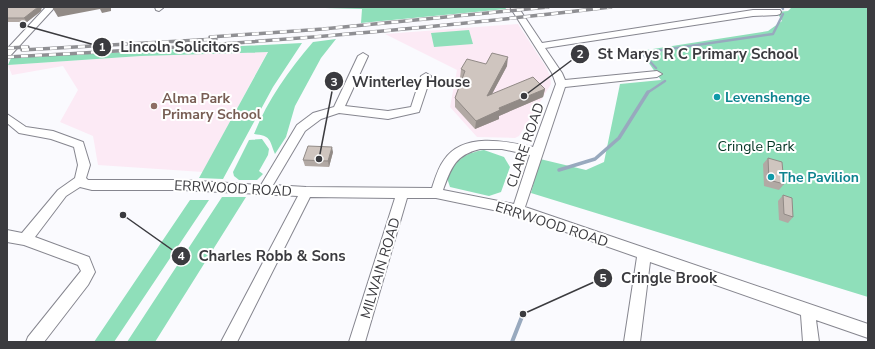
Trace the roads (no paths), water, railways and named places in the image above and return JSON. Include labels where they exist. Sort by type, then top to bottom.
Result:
[{"type":"street","points":[[7,54],[51,7]]},
{"type":"street","points":[[514,7],[557,73],[561,84],[657,74]]},
{"type":"street","points":[[539,46],[753,13],[777,12]]},
{"type":"street","points":[[338,109],[363,56]]},
{"type":"street","points":[[265,189],[301,128],[308,121],[317,116],[338,109],[388,115],[415,110],[426,76]]},
{"type":"street","name":"CLARE ROAD","points":[[518,210],[561,84]]},
{"type":"street","points":[[7,118],[23,130],[53,135],[79,145],[84,165],[80,180],[62,193],[13,240],[84,261],[88,272],[34,342]]},
{"type":"street","points":[[436,193],[448,162],[468,147],[492,144],[537,152]]},
{"type":"street","name":"ERRWOOD ROAD","points":[[80,180],[85,184],[92,185],[183,186],[306,192],[402,194],[436,193],[518,210],[868,331]]},
{"type":"street","points":[[229,342],[306,192]]},
{"type":"street","name":"MILWAIN ROAD","points":[[357,342],[402,194]]},
{"type":"street","points":[[632,342],[644,254]]},
{"type":"street","points":[[808,311],[811,342]]},
{"type":"waterway","points":[[656,68],[642,53],[773,34],[783,14]]},
{"type":"waterway","points":[[648,93],[665,81]]},
{"type":"waterway","points":[[559,170],[595,159],[619,138],[648,93]]},
{"type":"waterway","points":[[512,342],[523,314]]},
{"type":"railway","points":[[210,37],[323,29],[548,7]]},
{"type":"railway","points":[[7,57],[234,43],[385,31],[611,7]]},
{"type":"railway","points":[[22,50],[216,39]]},
{"type":"railway","points":[[7,48],[28,47]]},
{"type":"place","name":"Lincoln Solicitors","points":[[23,25]]},
{"type":"place","name":"St Marys R C Primary School","points":[[524,96]]},
{"type":"place","name":"Levenshenge","points":[[717,97]]},
{"type":"place","name":"Alma Park Primary School","points":[[154,106]]},
{"type":"place","name":"Winterley House","points":[[319,159]]},
{"type":"place","name":"The Pavilion","points":[[771,177]]},
{"type":"place","name":"Charles Robb & Sons","points":[[123,215]]},
{"type":"place","name":"Cringle Brook","points":[[523,314]]},
{"type":"park label","name":"Cringle Park","points":[[756,146]]}]
